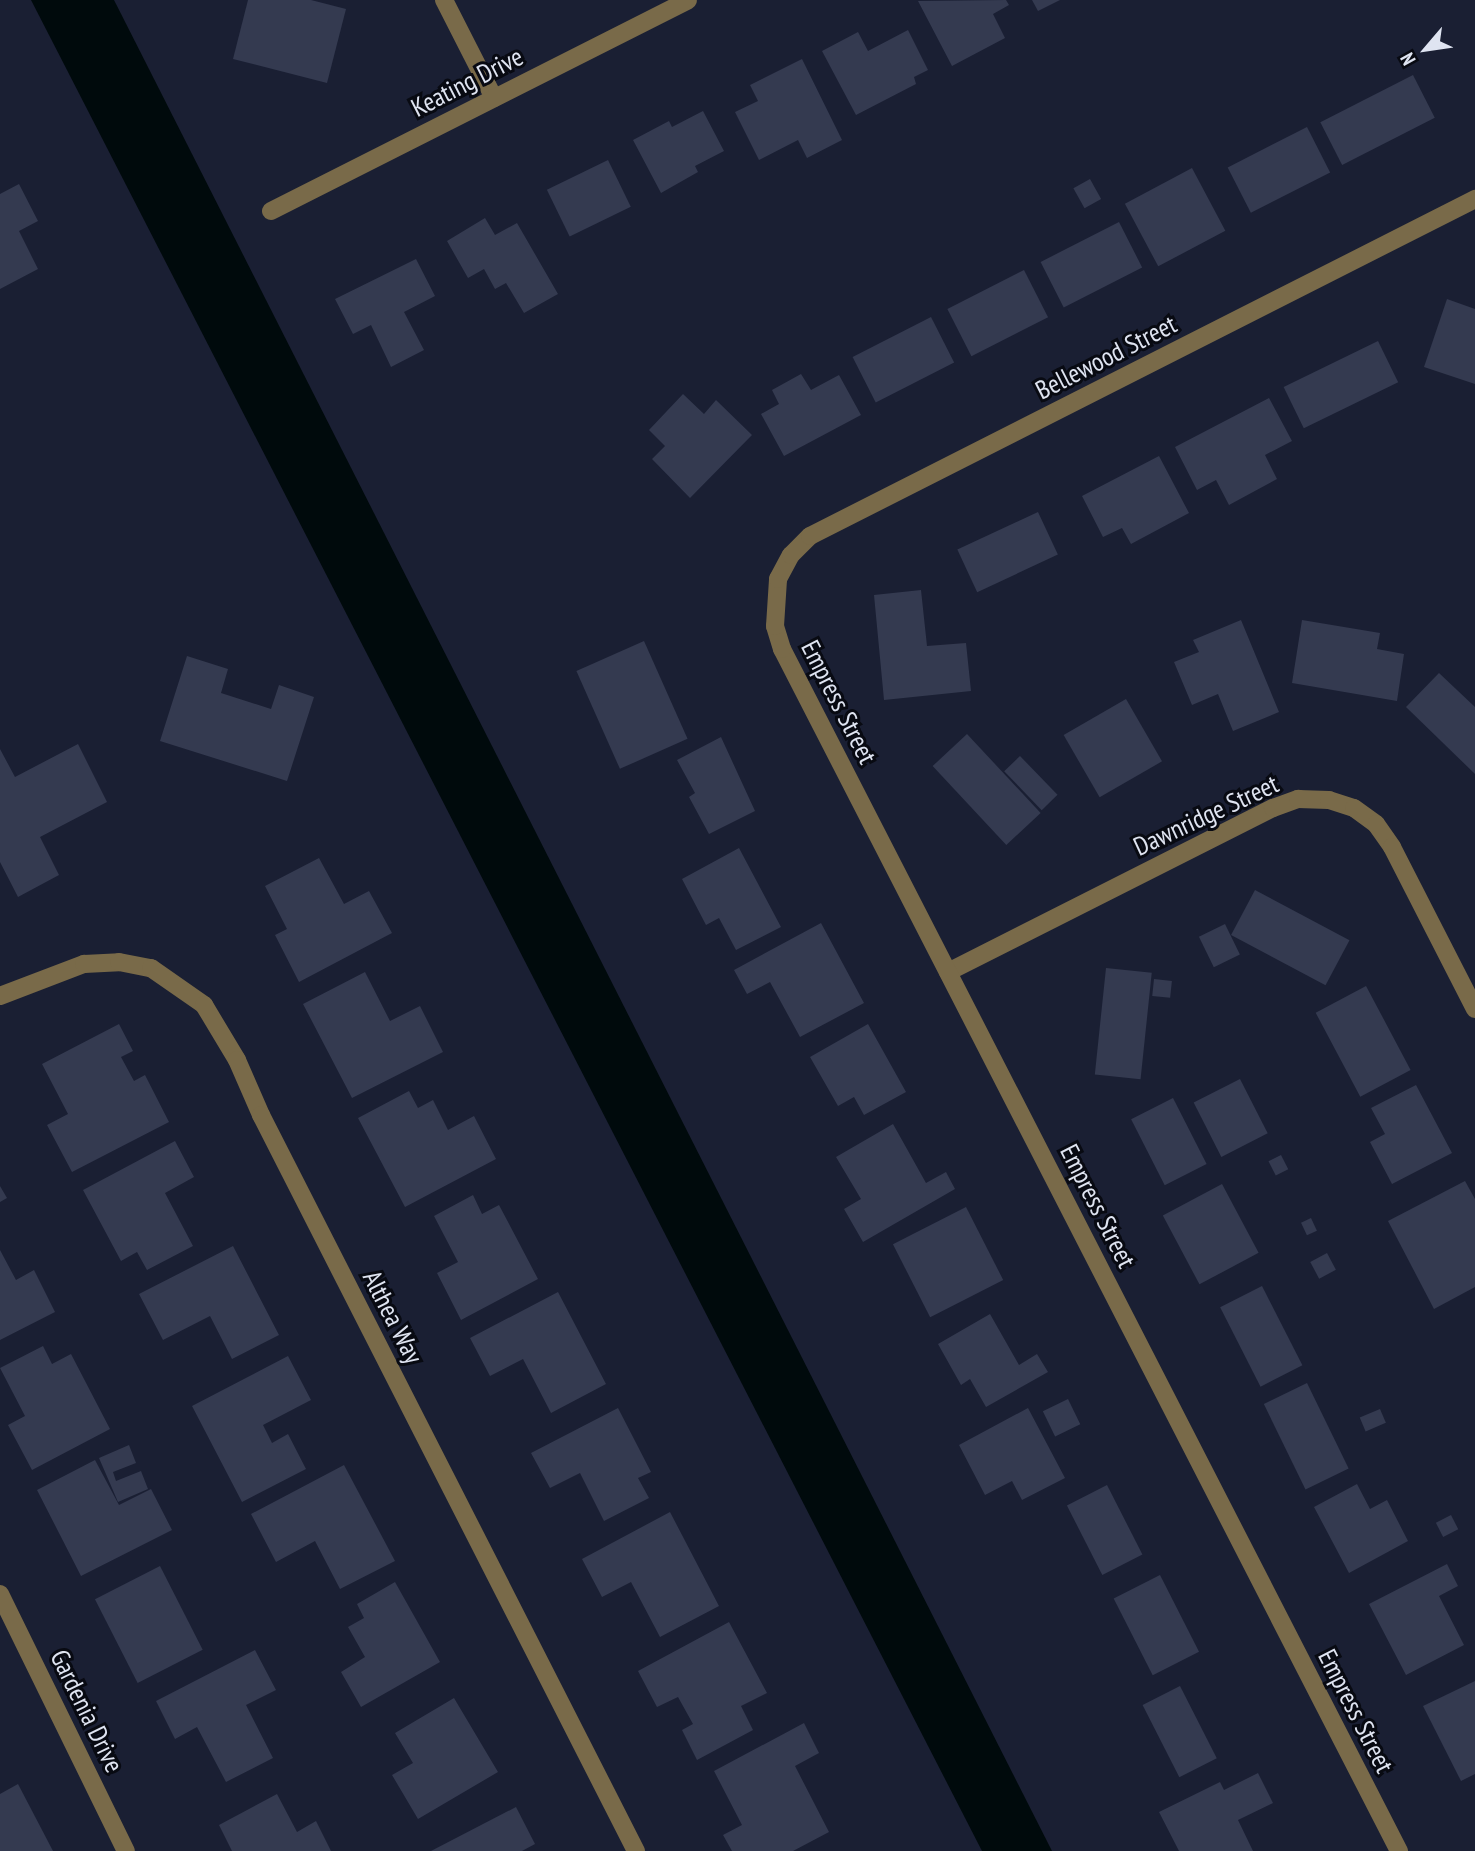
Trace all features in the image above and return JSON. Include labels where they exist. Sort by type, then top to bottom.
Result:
[{"type":"street","points":[[444,0],[494,98]]},
{"type":"street","name":"Keating Drive","points":[[271,211],[688,0]]},
{"type":"street","name":"Bellewood Street","points":[[778,579],[790,555],[810,536],[1475,199]]},
{"type":"street","name":"Empress Street","points":[[778,579],[775,626],[782,649],[1399,1851]]},
{"type":"street","name":"Dawnridge Street","points":[[948,972],[1273,808],[1298,799],[1329,800],[1354,808],[1376,824],[1392,846],[1475,1009]]},
{"type":"street","name":"Althea Way","points":[[0,996],[84,964],[119,962],[151,968],[204,1005],[237,1060],[261,1115],[636,1851]]},
{"type":"street","name":"Gardenia Drive","points":[[0,1594],[126,1851]]},
{"type":"shaded area","points":[[31,0],[114,0],[1052,1851],[982,1851]]},
{"type":"building","points":[[248,0],[311,0],[346,9],[327,83],[233,59]]},
{"type":"building","points":[[1006,0],[1009,5],[993,14],[1005,38],[952,66],[918,1]]},
{"type":"building","points":[[1032,0],[1060,0],[1038,11]]},
{"type":"building","points":[[908,30],[928,70],[914,77],[916,84],[856,115],[822,51],[858,32],[868,51]]},
{"type":"building","points":[[802,59],[842,140],[807,158],[798,140],[759,160],[735,112],[758,101],[750,85]]},
{"type":"building","points":[[1413,75],[1435,118],[1342,165],[1320,122]]},
{"type":"building","points":[[703,111],[724,151],[695,166],[698,172],[661,193],[633,140],[669,121],[672,127]]},
{"type":"building","points":[[1307,127],[1330,172],[1251,213],[1228,167]]},
{"type":"building","points":[[608,160],[631,207],[570,237],[547,190]]},
{"type":"building","points":[[1192,168],[1225,231],[1158,266],[1125,204]]},
{"type":"building","points":[[1090,179],[1101,199],[1085,208],[1073,188]]},
{"type":"building","points":[[19,184],[38,221],[19,231],[38,269],[0,289],[0,194]]},
{"type":"building","points":[[485,218],[495,235],[517,223],[558,294],[524,313],[506,283],[495,289],[484,269],[468,278],[447,241]]},
{"type":"building","points":[[1119,222],[1142,267],[1064,307],[1041,262]]},
{"type":"building","points":[[416,259],[435,296],[404,312],[424,350],[391,367],[371,325],[353,334],[335,299]]},
{"type":"building","points":[[1024,270],[1048,317],[971,356],[947,309]]},
{"type":"building","points":[[1447,299],[1475,309],[1475,384],[1424,367]]},
{"type":"building","points":[[931,317],[954,362],[876,402],[853,357]]},
{"type":"building","points":[[1378,341],[1398,382],[1304,428],[1284,387]]},
{"type":"building","points":[[801,374],[811,390],[839,375],[861,415],[784,456],[761,414],[779,404],[772,390]]},
{"type":"building","points":[[683,394],[704,414],[716,400],[752,435],[690,498],[652,459],[665,446],[649,430]]},
{"type":"building","points":[[1269,398],[1292,441],[1265,455],[1277,479],[1229,505],[1216,480],[1197,490],[1175,447]]},
{"type":"building","points":[[1159,456],[1189,513],[1131,544],[1122,528],[1103,537],[1082,496]]},
{"type":"building","points":[[1038,512],[1058,555],[977,592],[957,550]]},
{"type":"building","points":[[921,590],[927,646],[966,643],[971,691],[884,700],[874,595]]},
{"type":"building","points":[[1241,620],[1279,712],[1233,731],[1218,694],[1192,705],[1174,662],[1199,652],[1193,640]]},
{"type":"building","points":[[1302,620],[1380,633],[1377,649],[1404,654],[1397,701],[1292,683]]},
{"type":"building","points":[[644,641],[688,739],[620,769],[576,671]]},
{"type":"building","points":[[187,656],[228,669],[221,693],[271,709],[279,685],[314,697],[287,781],[160,741]]},
{"type":"building","points":[[1439,673],[1475,707],[1475,774],[1406,707]]},
{"type":"building","points":[[1126,699],[1162,761],[1100,797],[1064,735]]},
{"type":"building","points":[[967,734],[1041,813],[1006,845],[933,766]]},
{"type":"building","points":[[721,737],[755,811],[709,834],[689,797],[695,793],[677,760]]},
{"type":"building","points":[[78,744],[107,802],[40,837],[59,875],[18,897],[0,862],[0,749],[15,777]]},
{"type":"building","points":[[1020,756],[1058,795],[1042,810],[1004,771]]},
{"type":"building","points":[[739,848],[781,927],[736,950],[719,918],[706,925],[682,879]]},
{"type":"building","points":[[319,858],[344,904],[369,891],[392,933],[299,982],[275,935],[287,929],[265,886]]},
{"type":"building","points":[[1255,890],[1349,940],[1326,985],[1231,935]]},
{"type":"building","points":[[821,923],[864,1003],[800,1037],[770,982],[747,994],[734,970]]},
{"type":"building","points":[[1225,924],[1240,955],[1214,967],[1199,937]]},
{"type":"building","points":[[1106,968],[1152,973],[1141,1079],[1095,1074]]},
{"type":"building","points":[[365,972],[390,1021],[420,1006],[443,1052],[352,1098],[303,1004]]},
{"type":"building","points":[[1154,979],[1172,981],[1170,998],[1152,996]]},
{"type":"building","points":[[1366,986],[1411,1070],[1360,1097],[1316,1013]]},
{"type":"building","points":[[119,1024],[133,1051],[121,1057],[134,1081],[145,1075],[169,1122],[72,1172],[47,1125],[68,1114],[42,1064]]},
{"type":"building","points":[[868,1024],[906,1092],[864,1115],[854,1097],[838,1106],[810,1057]]},
{"type":"building","points":[[1240,1079],[1268,1133],[1221,1157],[1194,1103]]},
{"type":"building","points":[[1416,1085],[1452,1153],[1392,1184],[1370,1142],[1385,1134],[1371,1108]]},
{"type":"building","points":[[409,1091],[418,1108],[433,1100],[448,1130],[474,1116],[496,1159],[405,1207],[358,1118]]},
{"type":"building","points":[[1173,1098],[1207,1164],[1165,1185],[1131,1119]]},
{"type":"building","points":[[893,1124],[926,1183],[946,1172],[955,1189],[863,1242],[844,1209],[861,1199],[836,1157]]},
{"type":"building","points":[[175,1141],[194,1177],[165,1193],[193,1246],[147,1270],[137,1252],[121,1261],[83,1190]]},
{"type":"building","points":[[1281,1155],[1288,1169],[1276,1176],[1269,1161]]},
{"type":"building","points":[[1465,1181],[1475,1199],[1475,1287],[1434,1309],[1388,1221]]},
{"type":"building","points":[[1222,1184],[1259,1253],[1199,1284],[1163,1215]]},
{"type":"building","points":[[0,1186],[7,1198],[0,1202]]},
{"type":"building","points":[[473,1195],[482,1214],[499,1205],[538,1279],[461,1320],[437,1273],[458,1262],[434,1216]]},
{"type":"building","points":[[966,1207],[1003,1280],[930,1317],[893,1244]]},
{"type":"building","points":[[1311,1218],[1317,1231],[1307,1235],[1301,1223]]},
{"type":"building","points":[[233,1246],[279,1335],[232,1359],[210,1316],[163,1340],[139,1294]]},
{"type":"building","points":[[0,1250],[16,1280],[34,1270],[55,1312],[0,1340]]},
{"type":"building","points":[[1327,1253],[1336,1270],[1319,1279],[1310,1262]]},
{"type":"building","points":[[1262,1286],[1302,1365],[1261,1387],[1220,1307]]},
{"type":"building","points":[[558,1292],[606,1384],[551,1413],[523,1359],[490,1376],[470,1338]]},
{"type":"building","points":[[990,1314],[1019,1365],[1037,1354],[1048,1372],[986,1407],[970,1379],[961,1385],[938,1344]]},
{"type":"building","points":[[43,1346],[52,1364],[71,1354],[110,1429],[32,1470],[8,1425],[25,1416],[0,1368]]},
{"type":"building","points":[[288,1356],[311,1400],[263,1425],[272,1443],[288,1434],[306,1469],[242,1502],[192,1406]]},
{"type":"building","points":[[1307,1383],[1349,1468],[1306,1489],[1264,1404]]},
{"type":"building","points":[[1068,1399],[1080,1424],[1055,1436],[1043,1411]]},
{"type":"building","points":[[618,1408],[651,1472],[638,1478],[649,1498],[604,1521],[580,1473],[550,1488],[531,1453]]},
{"type":"building","points":[[1028,1408],[1065,1478],[1022,1500],[1012,1481],[985,1495],[959,1445]]},
{"type":"building","points":[[1380,1409],[1386,1423],[1366,1431],[1360,1418]]},
{"type":"building","points":[[129,1445],[136,1463],[113,1472],[116,1481],[141,1471],[148,1489],[118,1502],[99,1458]]},
{"type":"building","points":[[95,1460],[119,1505],[151,1489],[172,1530],[81,1576],[37,1490]]},
{"type":"building","points":[[344,1465],[395,1561],[340,1589],[315,1541],[276,1562],[251,1514]]},
{"type":"building","points":[[1357,1484],[1370,1509],[1387,1500],[1408,1541],[1349,1573],[1314,1507]]},
{"type":"building","points":[[1107,1485],[1142,1554],[1102,1575],[1067,1505]]},
{"type":"building","points":[[670,1512],[719,1606],[660,1637],[631,1582],[602,1597],[582,1559]]},
{"type":"building","points":[[1451,1515],[1458,1529],[1443,1537],[1436,1523]]},
{"type":"building","points":[[1447,1564],[1458,1586],[1439,1596],[1464,1645],[1406,1675],[1369,1604]]},
{"type":"building","points":[[160,1566],[203,1650],[138,1683],[95,1599]]},
{"type":"building","points":[[1160,1575],[1199,1652],[1153,1675],[1114,1599]]},
{"type":"building","points":[[395,1582],[440,1662],[361,1707],[341,1672],[365,1657],[348,1627],[364,1618],[357,1604]]},
{"type":"building","points":[[729,1622],[767,1693],[741,1706],[753,1730],[697,1760],[682,1730],[693,1724],[678,1697],[657,1707],[638,1671]]},
{"type":"building","points":[[255,1650],[276,1690],[246,1705],[273,1758],[226,1782],[197,1727],[175,1739],[156,1701]]},
{"type":"building","points":[[1475,1681],[1475,1774],[1461,1781],[1423,1706]]},
{"type":"building","points":[[1180,1686],[1217,1758],[1179,1777],[1143,1705]]},
{"type":"building","points":[[454,1698],[498,1772],[418,1819],[392,1775],[413,1763],[395,1733]]},
{"type":"building","points":[[804,1723],[819,1753],[795,1766],[829,1832],[793,1851],[732,1851],[723,1835],[742,1825],[714,1771]]},
{"type":"building","points":[[1258,1773],[1273,1803],[1238,1820],[1253,1851],[1179,1851],[1159,1812],[1220,1782],[1224,1790]]},
{"type":"building","points":[[18,1784],[53,1851],[0,1851],[0,1794]]},
{"type":"building","points":[[277,1794],[297,1832],[316,1821],[331,1851],[232,1851],[219,1825]]},
{"type":"building","points":[[516,1807],[535,1844],[522,1851],[431,1851]]}]
